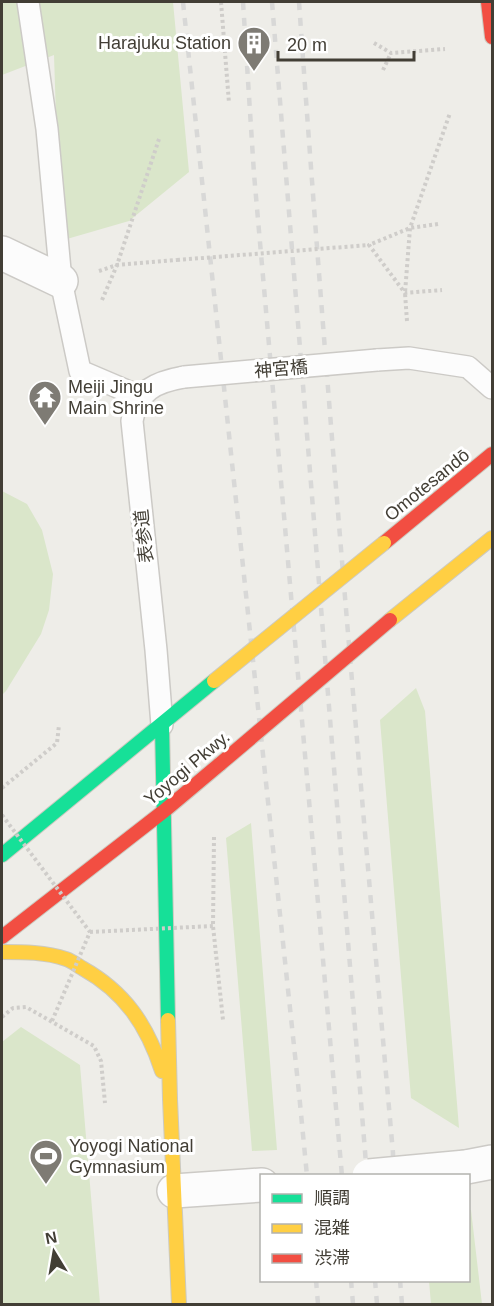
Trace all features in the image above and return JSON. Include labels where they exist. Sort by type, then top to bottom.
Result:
[{"type":"main road","points":[[488,2],[492,37]]},
{"type":"main road","name":"Omotesandō","points":[[162,725],[492,454]]},
{"type":"main road","name":"Yoyogi Pkwy.","points":[[2,937],[164,811],[390,620],[492,538]]},
{"type":"main road","points":[[162,725],[170,1099],[179,1305]]},
{"type":"main road","points":[[2,855],[162,725]]},
{"type":"main road","points":[[2,952],[34,952],[67,959],[103,980],[131,1007],[151,1037],[170,1099]]},
{"type":"street","points":[[2,253],[61,281]]},
{"type":"street","points":[[387,1174],[479,1164]]},
{"type":"street","points":[[174,1191],[254,1186]]},
{"type":"lane","points":[[28,2],[47,129],[61,281],[80,371],[141,397]]},
{"type":"lane","name":"神宮橋","points":[[141,397],[159,383],[184,377],[409,358],[468,367],[492,388]]},
{"type":"lane","name":"表参道","points":[[141,397],[134,412],[133,430],[162,725]]},
{"type":"path","points":[[221,2],[229,103]]},
{"type":"path","points":[[374,43],[391,53],[445,49]]},
{"type":"path","points":[[383,70],[391,53]]},
{"type":"path","points":[[407,321],[405,293],[410,228],[450,113]]},
{"type":"path","points":[[99,307],[117,265],[159,139]]},
{"type":"path","points":[[61,281],[117,265],[369,245],[410,228],[438,224]]},
{"type":"path","points":[[369,245],[405,293]]},
{"type":"path","points":[[405,293],[442,290]]},
{"type":"path","points":[[2,788],[57,743],[59,725]]},
{"type":"path","points":[[2,815],[90,932]]},
{"type":"path","points":[[214,837],[213,926],[223,1020]]},
{"type":"path","points":[[90,932],[213,926]]},
{"type":"path","points":[[52,1021],[90,932]]},
{"type":"path","points":[[2,1017],[13,1008],[26,1007],[94,1046],[102,1061],[105,1103]]},
{"type":"green space","points":[[2,2],[173,2],[189,172],[129,221],[60,241],[54,55],[2,75]]},
{"type":"green space","points":[[2,491],[27,504],[42,530],[53,574],[49,610],[41,634],[2,695]]},
{"type":"green space","points":[[416,688],[425,711],[459,1128],[411,1098],[380,720]]},
{"type":"green space","points":[[251,823],[277,1150],[252,1151],[226,838]]},
{"type":"green space","name":"Yoyogi National Gymnasium","points":[[21,1027],[80,1065],[100,1304],[2,1304],[2,1042]]},
{"type":"green space","points":[[471,1210],[482,1304],[431,1304],[429,1282],[470,1282]]},
{"type":"railway","points":[[183,2],[307,1174]]},
{"type":"railway","points":[[243,2],[254,174],[342,1174]]},
{"type":"railway","points":[[272,2],[367,1174]]},
{"type":"railway","points":[[299,2],[393,1174]]},
{"type":"railway","points":[[316,1282],[318,1304]]},
{"type":"railway","points":[[351,1282],[353,1304]]},
{"type":"railway","points":[[375,1282],[377,1304]]},
{"type":"railway","points":[[400,1282],[402,1304]]},
{"type":"traffic: fast","points":[[2,855],[214,681]]},
{"type":"traffic: fast","points":[[162,725],[168,1020]]},
{"type":"traffic: slow","points":[[390,620],[492,538]]},
{"type":"traffic: slow","points":[[214,681],[384,543]]},
{"type":"traffic: slow","points":[[2,952],[51,955],[70,961],[97,977],[111,988],[132,1011],[149,1039],[162,1071]]},
{"type":"traffic: slow","points":[[168,1020],[179,1304]]},
{"type":"traffic: jam","points":[[488,2],[492,37]]},
{"type":"traffic: jam","points":[[384,543],[492,454]]},
{"type":"traffic: jam","points":[[220,764],[390,620]]},
{"type":"traffic: jam","points":[[2,937],[164,811],[220,764]]},
{"type":"place","name":"Harajuku Station","points":[[254,72]]},
{"type":"place","name":"Meiji Jingu Main Shrine","points":[[45,426]]},
{"type":"place","name":"Yoyogi National Gymnasium","points":[[46,1185]]}]
